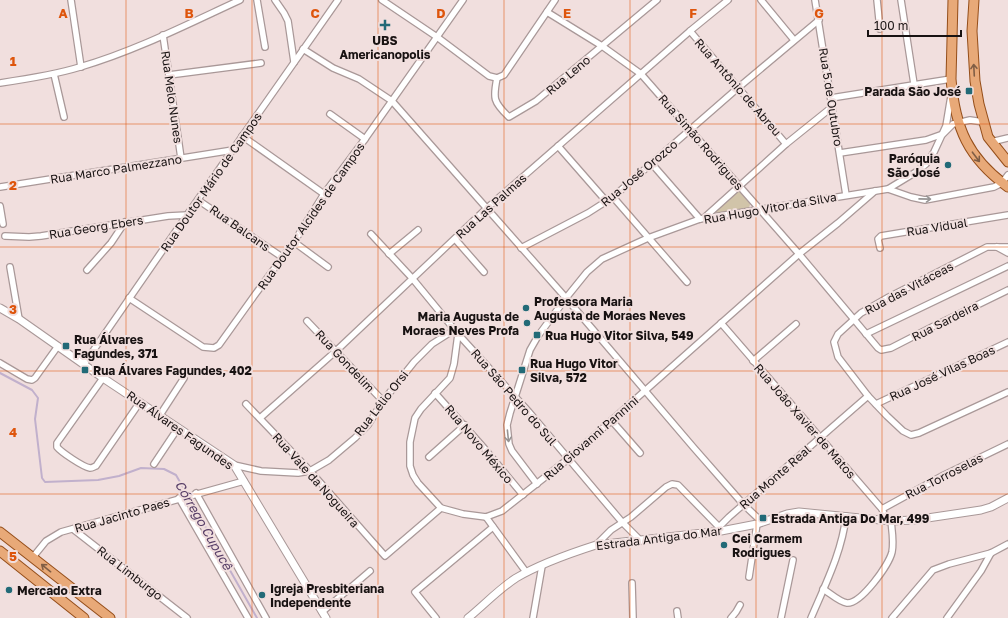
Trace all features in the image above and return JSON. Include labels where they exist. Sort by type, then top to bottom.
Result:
[{"type":"main road","points":[[954,0],[951,78],[958,123],[971,151],[986,170],[1006,182]]},
{"type":"main road","points":[[974,0],[972,31],[975,81],[983,122],[990,142],[1008,163]]},
{"type":"main road","points":[[0,532],[110,618]]},
{"type":"main road","points":[[0,551],[84,618]]},
{"type":"street","points":[[71,0],[81,67]]},
{"type":"street","points":[[0,83],[54,74],[81,67],[129,50],[240,0]]},
{"type":"street","points":[[257,0],[265,48]]},
{"type":"street","points":[[275,0],[288,22],[294,62]]},
{"type":"street","name":"Rua Doutor Mário de Campos","points":[[84,364],[338,0]]},
{"type":"street","points":[[382,0],[437,37],[489,76],[497,78],[504,75],[555,0]]},
{"type":"street","name":"Rua Doutor Alcides de Campos","points":[[129,298],[203,347],[209,349],[220,346],[294,242],[324,194],[392,102],[463,0]]},
{"type":"street","name":"Rua Leno","points":[[497,78],[495,94],[496,101],[499,108],[509,117],[536,101],[567,77],[657,0]]},
{"type":"street","name":"Rua Las Palmas","points":[[260,418],[336,351],[486,209],[727,0]]},
{"type":"street","points":[[761,0],[794,40]]},
{"type":"street","name":"Rua 5 de Outubro","points":[[815,0],[846,195]]},
{"type":"street","points":[[877,0],[880,29]]},
{"type":"street","points":[[901,0],[914,84]]},
{"type":"street","name":"Rua Simão Rodrigues","points":[[547,12],[602,46],[641,74],[881,350]]},
{"type":"street","name":"Rua José Orozco","points":[[521,248],[607,202],[739,87],[819,20]]},
{"type":"street","name":"Rua Antônio de Abreu","points":[[690,31],[786,144]]},
{"type":"street","name":"Rua Melo Nunes","points":[[163,35],[181,158]]},
{"type":"street","points":[[303,49],[333,68],[359,78],[392,102],[566,298],[744,505],[759,523],[749,577]]},
{"type":"street","points":[[169,75],[261,63]]},
{"type":"street","points":[[54,74],[64,117]]},
{"type":"street","points":[[831,98],[951,78]]},
{"type":"street","name":"Rua Hugo Vitor da Silva","points":[[537,484],[512,452],[509,444],[507,425],[530,350],[538,336],[587,272],[602,259],[648,238],[703,218],[888,189],[926,164],[934,152],[943,134],[948,118],[952,90]]},
{"type":"street","points":[[652,164],[703,218],[740,187],[786,144],[832,107]]},
{"type":"street","points":[[330,114],[365,139]]},
{"type":"street","name":"Rua Hugo Vitor da Silva","points":[[943,134],[951,125],[974,120],[983,122]]},
{"type":"street","points":[[840,153],[926,140],[943,134]]},
{"type":"street","points":[[242,136],[324,194]]},
{"type":"street","points":[[990,142],[1008,138]]},
{"type":"street","points":[[558,146],[607,202]]},
{"type":"street","name":"Rua Marco Palmezzano","points":[[0,187],[233,150]]},
{"type":"street","points":[[888,189],[910,197],[925,200],[985,189],[1006,182]]},
{"type":"street","name":"Rua Giovanni Pannini","points":[[486,517],[502,510],[568,459],[799,254],[875,191]]},
{"type":"street","points":[[613,197],[687,282]]},
{"type":"street","name":"Rua Balcans","points":[[198,200],[282,257]]},
{"type":"street","points":[[0,206],[3,224]]},
{"type":"street","name":"Rua Georg Ebers","points":[[5,236],[40,236],[125,222],[187,215]]},
{"type":"street","name":"Rua Vidual","points":[[880,248],[878,239],[881,236],[1008,215]]},
{"type":"street","points":[[87,270],[111,243],[125,222]]},
{"type":"street","points":[[389,254],[418,230]]},
{"type":"street","name":"Rua São Pedro do Sul","points":[[371,234],[412,278],[456,332],[529,412],[622,522],[641,541]]},
{"type":"street","points":[[455,239],[484,272]]},
{"type":"street","points":[[294,242],[328,267]]},
{"type":"street","points":[[995,246],[1008,253]]},
{"type":"street","name":"Rua das Vitáceas","points":[[1008,247],[987,247],[889,296],[854,319],[835,338],[834,345],[838,357],[868,396],[903,430],[913,435],[1008,392]]},
{"type":"street","points":[[866,334],[1008,266]]},
{"type":"street","points":[[10,267],[19,319]]},
{"type":"street","name":"Rua Sardeira","points":[[881,350],[891,348],[1008,290]]},
{"type":"street","name":"Rua Álvares Fagundes","points":[[0,308],[19,319],[103,378],[234,465],[324,615]]},
{"type":"street","name":"Rua Gondelim","points":[[307,321],[383,401]]},
{"type":"street","name":"Rua João Xavier de Matos","points":[[721,323],[882,510],[889,521]]},
{"type":"street","points":[[754,361],[796,324]]},
{"type":"street","points":[[456,332],[453,372],[450,378],[420,409],[415,418],[410,442],[410,466],[418,483],[441,508],[463,514],[486,517],[526,572]]},
{"type":"street","name":"Rua Lélio Orsi","points":[[234,465],[260,471],[298,474],[310,471],[329,460],[368,425],[383,401],[414,362],[432,344],[456,332]]},
{"type":"street","name":"Rua José Vilas Boas","points":[[876,404],[1008,342]]},
{"type":"street","points":[[0,363],[30,380],[35,378],[58,346]]},
{"type":"street","points":[[103,378],[57,443],[57,447],[61,451],[88,467],[96,466],[140,402]]},
{"type":"street","points":[[160,415],[184,378]]},
{"type":"street","name":"Rua Novo México","points":[[436,393],[465,425],[523,495]]},
{"type":"street","name":"Rua Monte Real","points":[[720,529],[729,517],[868,396]]},
{"type":"street","name":"Rua Vale da Nogueira","points":[[246,404],[310,471],[384,556],[441,508]]},
{"type":"street","points":[[612,421],[640,453]]},
{"type":"street","points":[[429,457],[465,425]]},
{"type":"street","points":[[154,464],[178,428]]},
{"type":"street","name":"Rua Torroselas","points":[[882,510],[944,475],[1008,444]]},
{"type":"street","name":"Rua Jacinto Paes","points":[[33,558],[46,541],[61,532],[244,481]]},
{"type":"street","points":[[596,545],[611,530],[631,517],[666,487],[672,484],[678,484],[720,529]]},
{"type":"street","points":[[195,494],[266,618]]},
{"type":"street","points":[[180,498],[248,618]]},
{"type":"street","name":"Estrada Antiga do Mar","points":[[468,618],[507,585],[526,572],[582,549],[596,545],[641,541],[759,523],[787,514],[799,512],[889,521],[914,520],[981,510],[991,507],[1008,498]]},
{"type":"street","points":[[811,618],[844,534],[846,516]]},
{"type":"street","points":[[823,589],[844,602],[852,602],[856,600],[882,571],[890,558],[892,551],[889,521]]},
{"type":"street","points":[[436,618],[415,592],[493,527]]},
{"type":"street","name":"Rua Limburgo","points":[[73,529],[187,618]]},
{"type":"street","points":[[892,618],[933,570],[974,556],[991,552],[1008,544]]},
{"type":"street","points":[[947,618],[981,571],[991,552]]},
{"type":"street","points":[[781,618],[793,560]]},
{"type":"street","points":[[533,618],[542,566]]},
{"type":"street","points":[[324,615],[370,571]]},
{"type":"street","points":[[632,583],[633,618]]},
{"type":"street","points":[[732,617],[740,605]]},
{"type":"street","points":[[677,610],[678,618]]},
{"type":"shaded area","points":[[736,192],[741,192],[750,204],[749,209],[718,214],[715,212]]},
{"type":"waterway","name":"Córrego Cupucê","points":[[0,373],[32,390],[38,398],[35,419],[42,478],[45,482],[98,480],[119,476],[141,468],[164,469],[176,475],[257,618]]},
{"type":"place","name":"UBS Americanopolis","points":[[385,25]]},
{"type":"place","name":"Parada São José","points":[[969,91]]},
{"type":"place","name":"Paróquia São José","points":[[948,165]]},
{"type":"place","name":"Professora Maria Augusta de Moraes Neves","points":[[526,308]]},
{"type":"place","name":"Maria Augusta de Moraes Neves Profa","points":[[527,323]]},
{"type":"place","name":"Rua Hugo Vitor Silva, 549","points":[[537,335]]},
{"type":"place","name":"Rua Álvares Fagundes, 371","points":[[66,346]]},
{"type":"place","name":"Rua Álvares Fagundes, 402","points":[[85,370]]},
{"type":"place","name":"Rua Hugo Vitor Silva, 572","points":[[522,370]]},
{"type":"place","name":"Estrada Antiga Do Mar, 499","points":[[763,518]]},
{"type":"place","name":"Cei Carmem Rodrigues","points":[[724,545]]},
{"type":"place","name":"Mercado Extra","points":[[9,590]]},
{"type":"place","name":"Igreja Presbiteriana Independente","points":[[262,595]]}]
